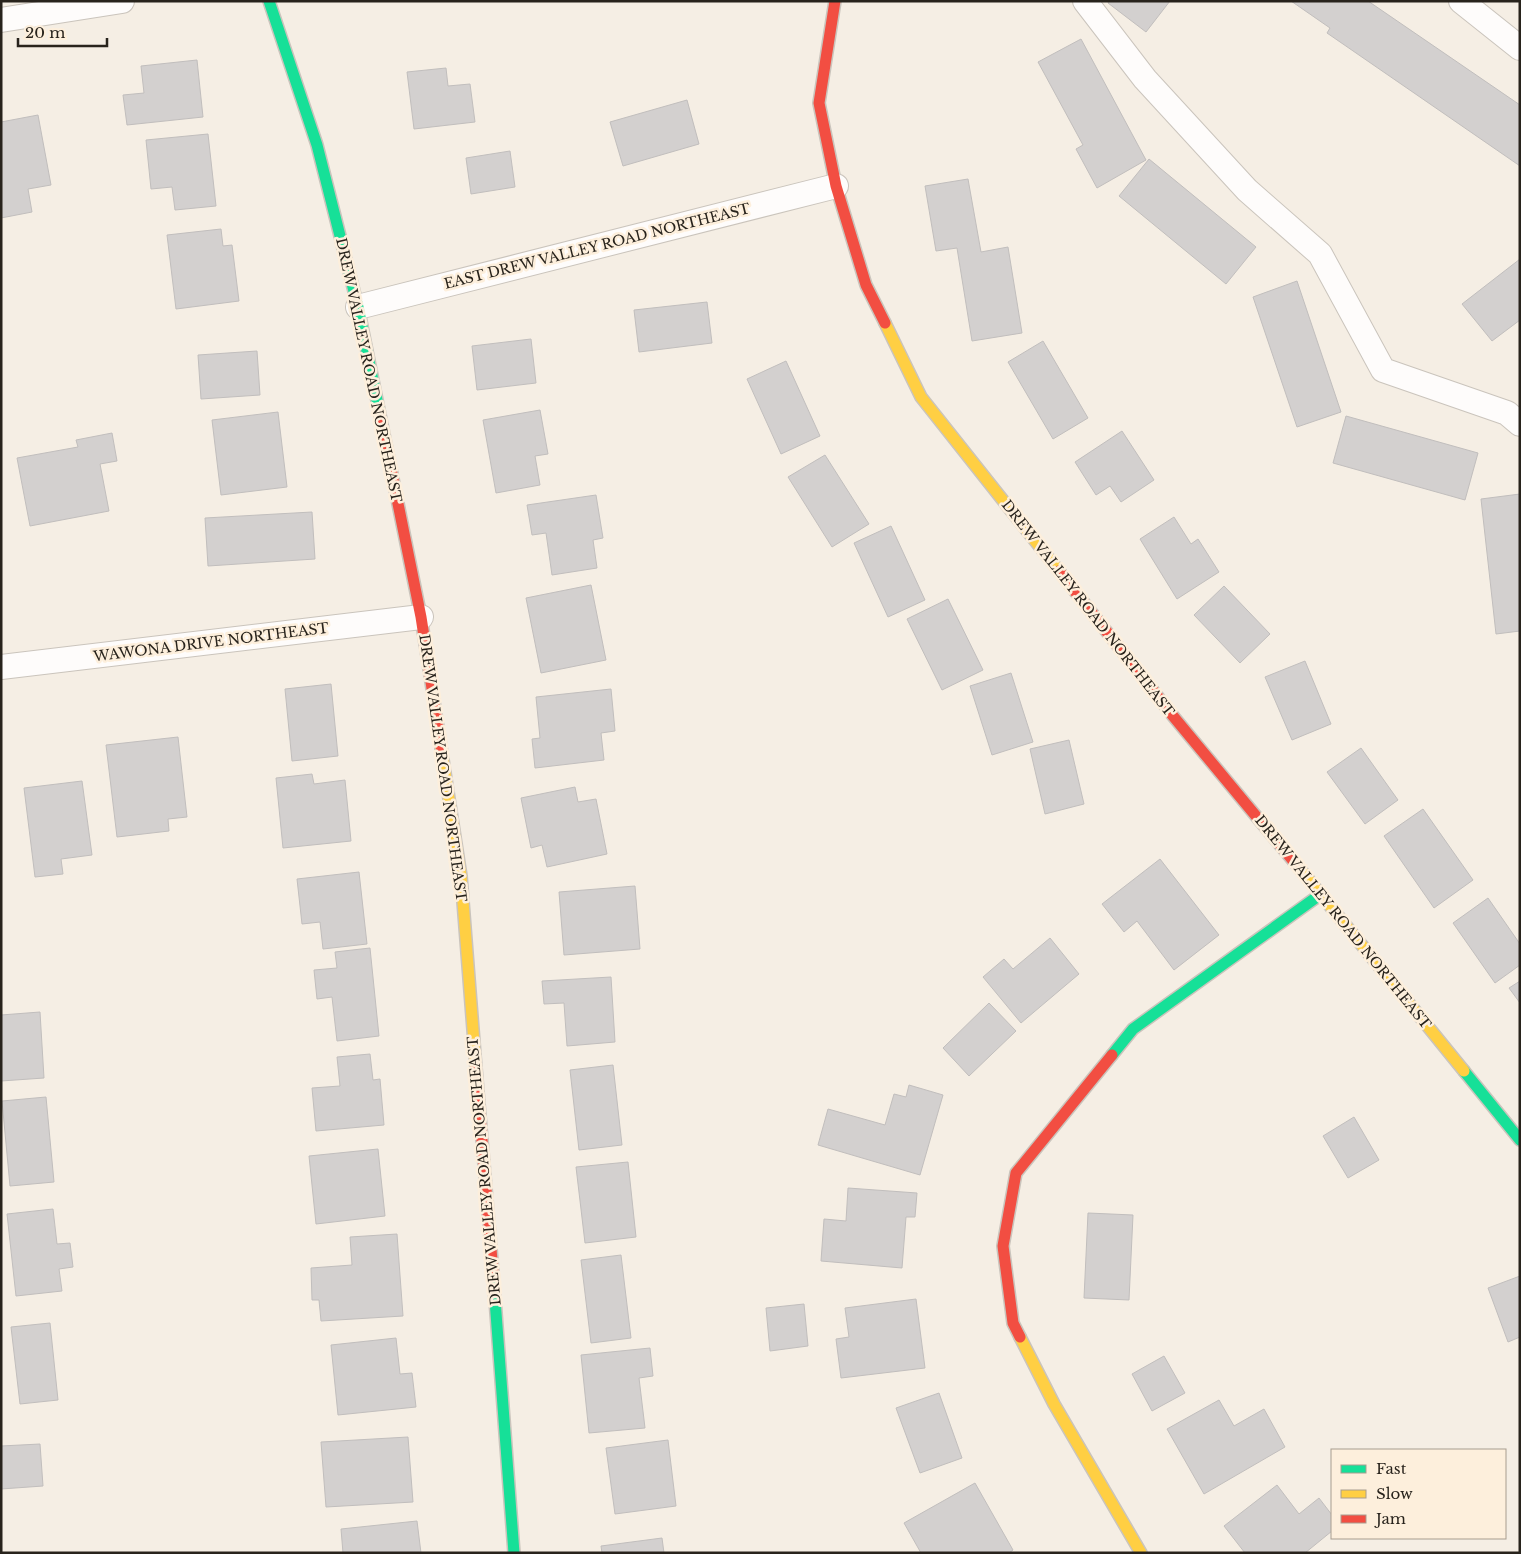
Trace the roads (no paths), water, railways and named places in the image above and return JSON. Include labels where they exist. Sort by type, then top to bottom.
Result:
[{"type":"street","points":[[1,20],[122,1]]},
{"type":"street","name":"DREW VALLEY ROAD NORTHEAST","points":[[269,1],[316,145],[358,306],[421,617],[460,876],[514,1553]]},
{"type":"street","name":"DREW VALLEY ROAD NORTHEAST","points":[[835,1],[819,102],[836,186],[866,285],[921,398],[1173,716],[1321,894],[1520,1140]]},
{"type":"street","points":[[1085,1],[1145,79],[1248,190],[1320,254],[1383,370],[1507,412],[1520,424]]},
{"type":"street","points":[[1461,1],[1520,48]]},
{"type":"street","name":"EAST DREW VALLEY ROAD NORTHEAST","points":[[358,306],[836,186]]},
{"type":"street","name":"WAWONA DRIVE NORTHEAST","points":[[1,667],[421,617]]},
{"type":"street","points":[[1141,1553],[1054,1404],[1014,1323],[1003,1246],[1016,1173],[1133,1029],[1321,894]]}]
